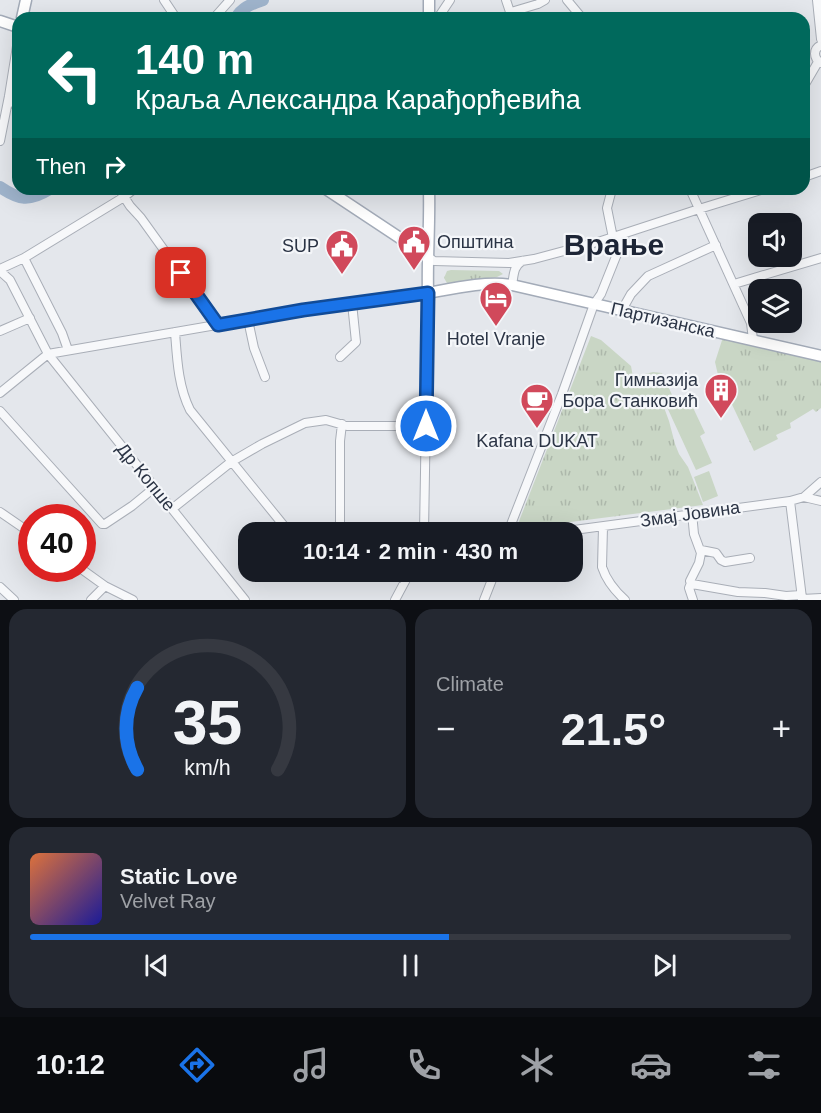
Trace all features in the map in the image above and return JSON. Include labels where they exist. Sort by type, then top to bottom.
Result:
[{"type":"main road","points":[[335,195],[427,256]]},
{"type":"main road","points":[[428,293],[429,195]]},
{"type":"main road","name":"Партизанска","points":[[428,293],[481,285],[509,285],[821,356]]},
{"type":"street","points":[[219,12],[230,0]]},
{"type":"street","points":[[518,12],[545,0]]},
{"type":"street","points":[[567,0],[577,12]]},
{"type":"street","points":[[816,0],[821,39]]},
{"type":"street","points":[[810,75],[813,69],[815,50],[821,45]]},
{"type":"street","points":[[0,141],[12,77]]},
{"type":"street","points":[[9,96],[12,100]]},
{"type":"street","points":[[0,270],[24,258],[126,195]]},
{"type":"street","points":[[610,195],[607,208],[613,238]]},
{"type":"street","points":[[693,195],[751,323],[753,340]]},
{"type":"street","points":[[427,256],[434,261],[511,266],[522,261],[613,238],[744,195]]},
{"type":"street","points":[[124,197],[218,325]]},
{"type":"street","points":[[512,522],[594,304],[601,294],[625,234]]},
{"type":"street","points":[[601,241],[615,256]]},
{"type":"street","points":[[622,310],[631,294],[648,276],[716,245]]},
{"type":"street","points":[[24,258],[62,333],[68,350]]},
{"type":"street","points":[[734,284],[821,258]]},
{"type":"street","points":[[509,285],[511,266]]},
{"type":"street","name":"Др Копше","points":[[0,270],[10,280],[48,354],[244,600]]},
{"type":"street","points":[[0,393],[48,354],[352,303],[428,293],[424,522]]},
{"type":"street","points":[[340,357],[357,339],[352,303]]},
{"type":"street","points":[[0,330],[30,318]]},
{"type":"street","points":[[248,320],[254,348],[265,377]]},
{"type":"street","points":[[175,332],[180,378],[187,403],[201,425],[281,522]]},
{"type":"street","points":[[0,411],[102,524],[132,507],[154,488]]},
{"type":"street","points":[[172,509],[231,462],[305,423],[326,420],[347,426],[426,426]]},
{"type":"street","points":[[342,424],[340,441],[344,522]]},
{"type":"street","points":[[804,497],[821,482]]},
{"type":"street","name":"Змај Јовина","points":[[583,529],[790,501],[804,497],[821,501]]},
{"type":"street","points":[[790,501],[802,598]]},
{"type":"street","points":[[692,513],[694,534],[701,550],[689,588],[693,600]]},
{"type":"street","points":[[1,515],[18,525]]},
{"type":"street","points":[[603,527],[602,567],[623,599]]},
{"type":"street","points":[[701,550],[716,554],[725,562],[750,558]]},
{"type":"street","points":[[96,580],[133,600]]},
{"type":"street","points":[[395,600],[404,582]]},
{"type":"street","points":[[484,600],[491,582]]},
{"type":"street","points":[[691,583],[740,596],[765,592],[802,598],[821,598]]},
{"type":"street","points":[[91,600],[105,586]]},
{"type":"street","points":[[0,587],[15,600]]},
{"type":"green space","points":[[447,271],[499,271],[503,274],[497,277],[447,283],[444,278]]},
{"type":"green space","points":[[724,334],[821,361],[821,408],[816,412],[813,409],[790,423],[791,428],[776,435],[778,439],[754,451],[718,375],[715,362]]},
{"type":"green space","points":[[591,336],[601,340],[631,366],[633,377],[653,372],[662,373],[673,397],[662,402],[675,444],[688,467],[703,505],[571,522],[519,522]]},
{"type":"green space","points":[[687,395],[705,433],[700,436],[712,463],[696,470],[666,405]]},
{"type":"green space","points":[[709,471],[718,496],[703,502],[694,477]]},
{"type":"waterway","points":[[240,12],[263,0]]},
{"type":"waterway","points":[[0,187],[12,194]]},
{"type":"waterway","points":[[13,195],[24,198],[38,195]]},
{"type":"place","name":"Општина","points":[[414,271]]},
{"type":"place","name":"SUP","points":[[342,275]]},
{"type":"place","name":"Hotel Vranje","points":[[496,327]]},
{"type":"place","name":"Гимназија Бора Станковић","points":[[721,419]]},
{"type":"place","name":"Kafana DUKAT","points":[[537,429]]},
{"type":"district","name":"Врање","points":[[614,244]]},
{"type":"route","points":[[181,273],[218,325],[303,310],[428,293],[426,426]]}]
